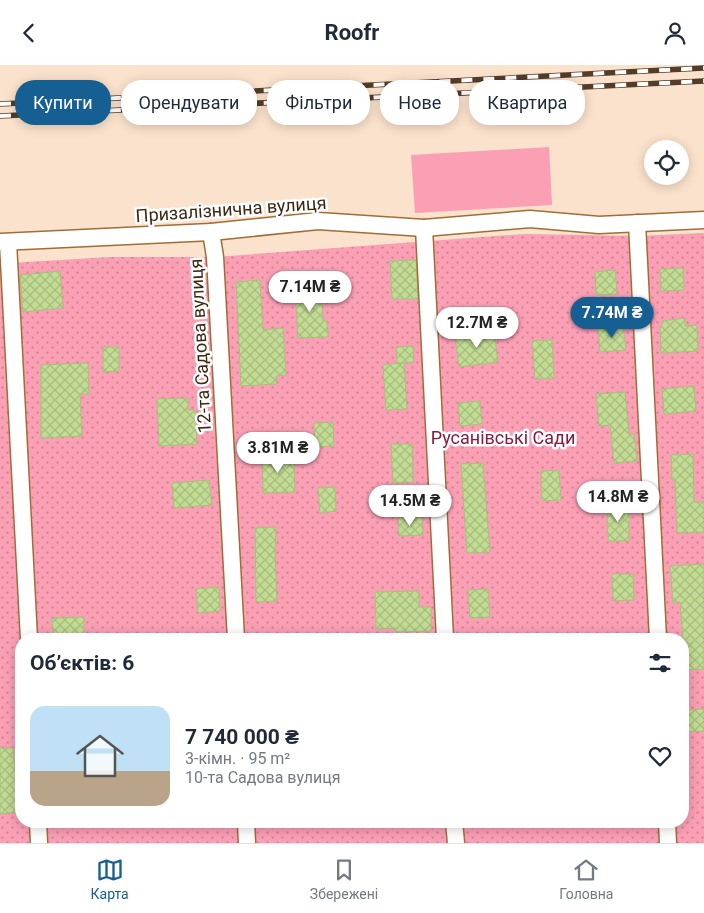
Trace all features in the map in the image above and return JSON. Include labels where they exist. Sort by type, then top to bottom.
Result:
[{"type":"street","name":"Призалізнична вулиця","points":[[4,242],[211,232],[318,221],[424,228],[530,219],[599,225],[704,220]]},
{"type":"street","points":[[637,223],[658,633]]},
{"type":"street","points":[[424,228],[445,633]]},
{"type":"street","name":"12-та Садова вулиця","points":[[211,232],[215,257],[236,633]]},
{"type":"street","points":[[4,242],[29,633]]},
{"type":"street","points":[[38,828],[39,843]]},
{"type":"street","points":[[246,828],[247,843]]},
{"type":"street","points":[[455,828],[456,843]]},
{"type":"street","points":[[667,828],[668,843]]},
{"type":"green space","points":[[549,147],[552,205],[415,213],[411,155]]},
{"type":"green space","name":"Русанівські Сади","points":[[704,233],[704,843],[0,843],[0,261],[10,263],[110,257],[215,257],[525,234],[638,236]]},
{"type":"building","points":[[416,260],[418,299],[392,299],[390,261]]},
{"type":"building","points":[[683,268],[684,290],[661,291],[660,269]]},
{"type":"building","points":[[615,270],[617,294],[596,295],[595,272]]},
{"type":"building","points":[[60,271],[63,308],[23,312],[20,275]]},
{"type":"building","points":[[260,280],[263,330],[283,328],[286,375],[276,376],[277,384],[241,386],[236,282]]},
{"type":"building","points":[[321,286],[323,321],[327,321],[328,337],[298,338],[295,288]]},
{"type":"building","points":[[685,318],[685,326],[697,325],[698,351],[661,353],[660,327],[662,327],[662,321]]},
{"type":"building","points":[[623,325],[626,350],[600,352],[598,327]]},
{"type":"building","points":[[494,331],[498,362],[459,367],[455,337]]},
{"type":"building","points":[[552,340],[554,378],[535,379],[532,341]]},
{"type":"building","points":[[413,346],[414,362],[404,363],[407,409],[386,410],[383,365],[402,363],[397,363],[396,347]]},
{"type":"building","points":[[103,347],[119,347],[119,371],[103,372]]},
{"type":"building","points":[[88,363],[89,394],[80,394],[82,436],[41,438],[41,365]]},
{"type":"building","points":[[694,386],[696,411],[664,414],[662,389]]},
{"type":"building","points":[[625,392],[629,434],[634,434],[637,461],[614,463],[610,425],[599,426],[596,394]]},
{"type":"building","points":[[188,398],[188,410],[195,410],[197,444],[159,446],[157,399]]},
{"type":"building","points":[[480,401],[482,424],[460,426],[458,403]]},
{"type":"building","points":[[333,422],[334,446],[315,447],[314,423]]},
{"type":"building","points":[[391,444],[412,444],[413,482],[393,483]]},
{"type":"building","points":[[693,454],[694,502],[704,502],[704,532],[677,533],[675,480],[672,480],[671,455]]},
{"type":"building","points":[[294,455],[295,492],[263,493],[262,456]]},
{"type":"building","points":[[483,463],[490,552],[467,553],[461,464]]},
{"type":"building","points":[[559,470],[561,500],[542,501],[541,471]]},
{"type":"building","points":[[209,480],[212,505],[174,508],[172,483]]},
{"type":"building","points":[[335,487],[336,511],[320,513],[318,488]]},
{"type":"building","points":[[629,504],[629,541],[608,541],[607,505]]},
{"type":"building","points":[[422,517],[423,535],[399,536],[398,518]]},
{"type":"building","points":[[276,527],[277,601],[256,602],[255,528]]},
{"type":"building","points":[[704,564],[704,669],[689,670],[689,633],[682,633],[680,602],[673,603],[670,566]]},
{"type":"building","points":[[612,574],[633,574],[634,600],[613,601]]},
{"type":"building","points":[[219,587],[220,611],[198,613],[196,589]]},
{"type":"building","points":[[488,589],[490,617],[470,618],[468,590]]},
{"type":"building","points":[[419,591],[419,607],[431,607],[431,631],[395,632],[395,628],[376,629],[375,592]]},
{"type":"building","points":[[84,617],[84,633],[53,633],[52,618]]},
{"type":"building","points":[[704,709],[704,731],[689,732],[689,710]]},
{"type":"building","points":[[0,748],[13,748],[15,812],[0,814]]},
{"type":"railway","points":[[0,104],[704,68]]},
{"type":"railway","points":[[0,116],[704,81]]}]
